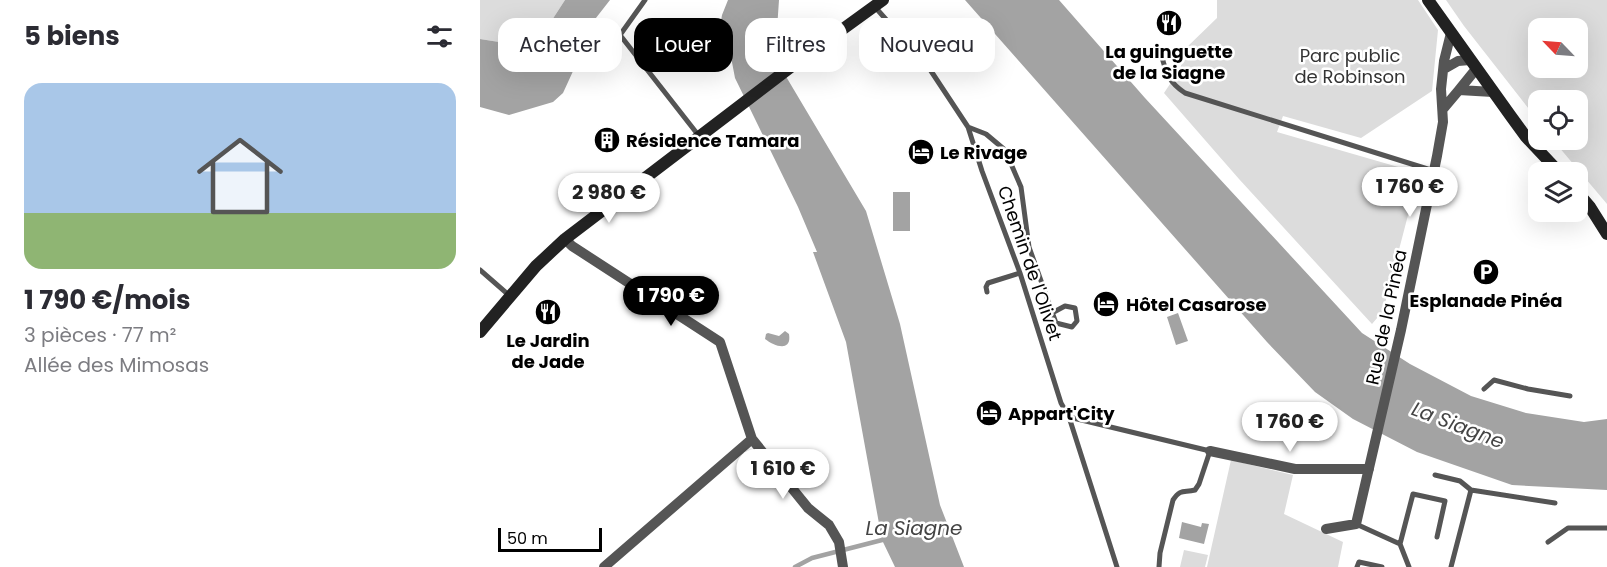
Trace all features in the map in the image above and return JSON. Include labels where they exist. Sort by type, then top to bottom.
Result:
[{"type":"main road","points":[[1428,0],[1526,137],[1550,162]]},
{"type":"main road","points":[[480,332],[536,266],[565,239],[733,110],[878,3]]},
{"type":"main road","points":[[1590,207],[1607,218]]},
{"type":"main road","points":[[1590,207],[1607,234]]},
{"type":"street","name":"Rue de la Pinéa","points":[[1356,524],[1401,330],[1434,171],[1443,122],[1444,61],[1451,33]]},
{"type":"street","points":[[1443,109],[1459,90],[1473,64],[1458,61],[1444,69]]},
{"type":"street","points":[[1459,90],[1493,92]]},
{"type":"street","points":[[565,239],[572,246],[720,342],[752,439],[808,508],[829,525],[839,542],[843,563]]},
{"type":"street","points":[[603,567],[752,439]]},
{"type":"street","points":[[1210,451],[1294,469],[1370,469]]},
{"type":"street","points":[[1326,529],[1356,524]]},
{"type":"lane","points":[[645,0],[620,35],[699,136]]},
{"type":"lane","name":"Chemin de l'Olivet","points":[[878,3],[929,68],[969,127],[982,171],[1020,273],[1061,403],[1069,417],[1117,567]]},
{"type":"lane","points":[[1161,54],[1167,75],[1174,86],[1185,93],[1434,171]]},
{"type":"lane","points":[[969,127],[986,134],[1005,150],[1021,187],[1029,247],[1052,313],[1056,323],[1072,327],[1077,321],[1075,308],[1065,306],[1052,313]]},
{"type":"lane","points":[[480,270],[510,296]]},
{"type":"lane","points":[[987,292],[988,283],[1020,273]]},
{"type":"lane","points":[[1484,389],[1494,380],[1528,389],[1570,396]]},
{"type":"lane","points":[[1069,417],[1210,451],[1196,490],[1183,491],[1173,500],[1160,553],[1159,567]]},
{"type":"lane","points":[[1435,475],[1460,481],[1471,490],[1555,503]]},
{"type":"lane","points":[[1451,567],[1471,490]]},
{"type":"lane","points":[[1409,567],[1400,544],[1413,494],[1445,501],[1437,537]]},
{"type":"lane","points":[[1356,524],[1400,544]]},
{"type":"lane","points":[[1548,542],[1568,528],[1607,528]]},
{"type":"lane","points":[[1358,567],[1359,562],[1382,567]]},
{"type":"green space","points":[[480,0],[565,0],[553,18],[498,18],[498,42],[480,39]]},
{"type":"green space","name":"Parc public de Robinson","points":[[1217,0],[1418,0],[1438,30],[1432,91],[1361,138],[1283,116],[1277,132],[1419,173],[1383,311],[1372,324],[1239,179],[1164,93],[1180,69],[1186,48],[1217,18]]},
{"type":"green space","points":[[1446,0],[1607,0],[1607,204],[1588,181],[1588,162],[1572,162],[1561,150],[1588,150],[1588,90],[1528,90],[1528,108]]},
{"type":"green space","points":[[1231,460],[1293,475],[1284,514],[1343,542],[1338,567],[1207,567]]},
{"type":"green space","points":[[1184,550],[1208,555],[1205,567],[1180,567]]},
{"type":"water","points":[[565,0],[610,0],[596,18],[553,18]]},
{"type":"water","name":"La Siagne","points":[[728,0],[779,0],[778,18],[745,18],[745,72],[783,72],[866,211],[900,324],[940,505],[964,567],[895,567],[882,540],[846,342],[813,252],[817,252],[798,207],[735,78],[733,18],[722,18]]},
{"type":"water","points":[[965,0],[1059,0],[1145,98],[1362,333],[1410,364],[1471,396],[1526,413],[1584,422],[1607,419],[1607,490],[1512,485],[1417,452],[1353,419],[1315,392],[1267,342],[995,34],[995,18],[981,18]]},
{"type":"water","points":[[480,39],[498,42],[498,72],[573,72],[563,93],[553,102],[509,115],[480,107]]},
{"type":"water","points":[[893,192],[910,192],[910,231],[893,231]]},
{"type":"water","points":[[1178,313],[1188,341],[1176,345],[1167,317]]},
{"type":"water","points":[[785,331],[789,334],[789,340],[785,346],[777,346],[765,339],[768,333],[779,336]]},
{"type":"water","points":[[1182,522],[1201,527],[1202,523],[1209,524],[1204,544],[1179,538]]},
{"type":"waterway","points":[[795,567],[812,558],[886,539]]},
{"type":"place","name":"La guinguette de la Siagne","points":[[1169,23]]},
{"type":"place","name":"Résidence Tamara","points":[[607,140]]},
{"type":"place","name":"Le Rivage","points":[[921,152]]},
{"type":"place","name":"Esplanade Pinéa","points":[[1486,272]]},
{"type":"place","name":"Hôtel Casarose","points":[[1106,304]]},
{"type":"place","name":"Le Jardin de Jade","points":[[548,312]]},
{"type":"place","name":"Appart'City","points":[[989,413]]}]
